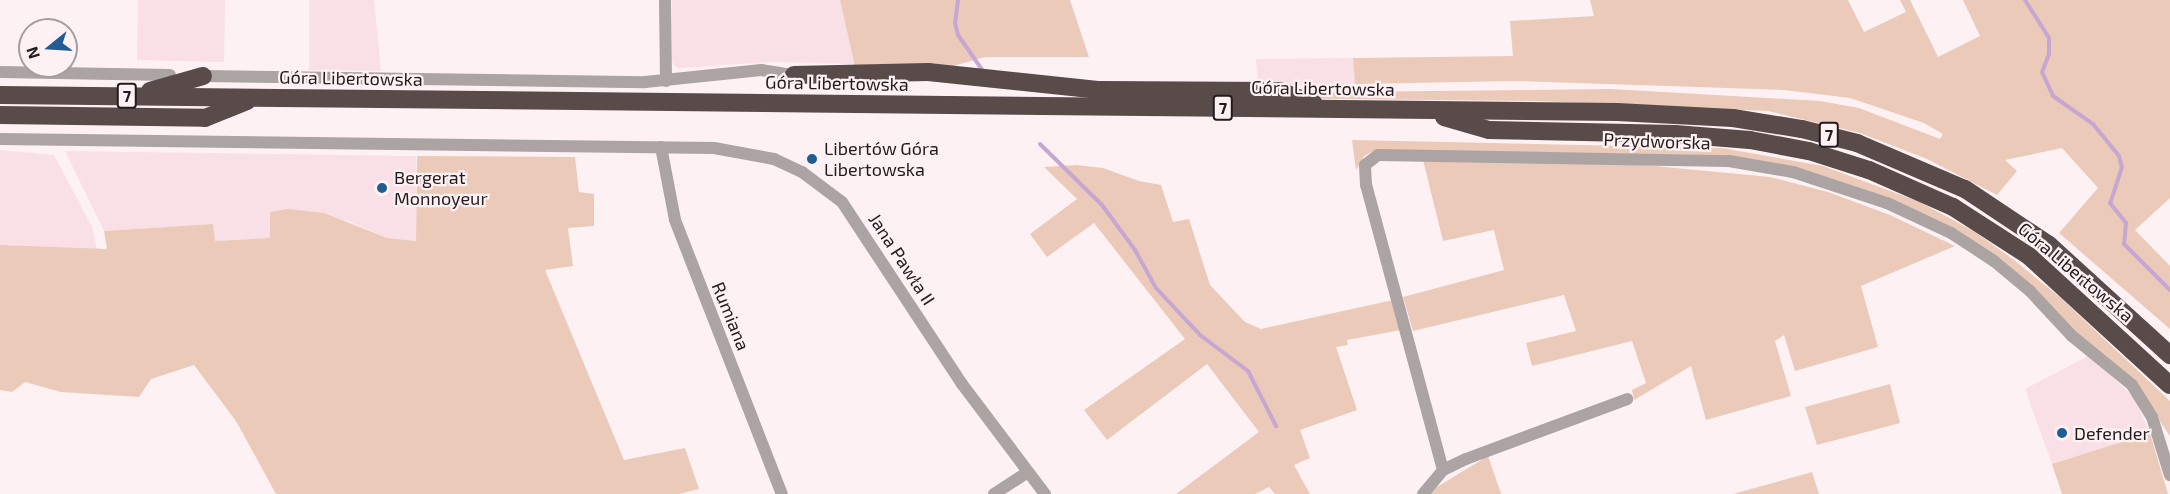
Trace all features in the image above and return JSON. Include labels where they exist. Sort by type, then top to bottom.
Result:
[{"type":"highway","name":"7","points":[[795,75],[928,72],[1100,90],[1279,91],[1327,110]]},
{"type":"highway","points":[[133,96],[203,76]]},
{"type":"highway","name":"Góra Libertowska","points":[[0,95],[1419,110],[1713,116],[1784,125],[1857,143],[1930,172],[2010,216],[2094,282],[2170,355]]},
{"type":"highway","name":"Góra Libertowska","points":[[0,115],[205,118],[255,98]]},
{"type":"highway","name":"Góra Libertowska","points":[[1419,110],[1489,130],[1675,134],[1750,140],[1809,151],[1877,173],[1953,207],[2029,256],[2170,385]]},
{"type":"street","points":[[665,0],[666,81]]},
{"type":"street","name":"Góra Libertowska","points":[[203,76],[666,81],[761,70],[795,75]]},
{"type":"street","points":[[0,72],[170,75]]},
{"type":"street","points":[[0,140],[661,147]]},
{"type":"street","name":"Jana Pawła II","points":[[661,147],[757,153],[795,169],[838,198],[962,384],[1045,494]]},
{"type":"street","name":"Rumiana","points":[[661,147],[675,220],[783,494]]},
{"type":"street","name":"Przydworska","points":[[1443,470],[1366,185],[1365,165],[1378,155],[1729,161],[1793,172],[1887,203],[1951,233],[2018,279],[2072,336],[2132,385],[2146,405],[2166,443]]},
{"type":"street","points":[[1423,494],[1443,470],[1627,399]]},
{"type":"street","points":[[2166,443],[2170,475]]},
{"type":"street","points":[[994,494],[1028,472]]},
{"type":"shaded area","points":[[138,0],[225,0],[224,62],[137,60]]},
{"type":"shaded area","points":[[309,0],[374,0],[381,71],[309,70]]},
{"type":"shaded area","points":[[672,0],[840,0],[855,64],[770,62],[677,68],[672,62]]},
{"type":"shaded area","points":[[840,0],[1070,0],[1089,57],[985,57],[946,68],[856,71]]},
{"type":"shaded area","points":[[1590,0],[1848,0],[1864,32],[1906,12],[1900,0],[1910,0],[1938,57],[1980,36],[1963,0],[2170,0],[2170,198],[2135,230],[2170,266],[2170,329],[2059,233],[2098,188],[2062,148],[2005,160],[2017,171],[1997,195],[1927,159],[1860,133],[1768,111],[1537,101],[1258,98],[1258,93],[1611,89],[1820,101],[1859,108],[1940,139],[1943,134],[1924,123],[1850,98],[1784,90],[1515,81],[1355,84],[1353,58],[1513,56],[1510,21],[1594,16]]},
{"type":"shaded area","points":[[1353,58],[1355,84],[1258,86],[1256,59]]},
{"type":"shaded area","points":[[1352,140],[1722,148],[1823,166],[1920,202],[1975,232],[2014,260],[2062,299],[2170,401],[2170,436],[2130,377],[2084,341],[2008,265],[1970,240],[1862,191],[1698,155],[1375,150],[1364,156],[1356,170]]},
{"type":"shaded area","points":[[0,150],[54,155],[93,229],[97,250],[0,245]]},
{"type":"shaded area","points":[[65,151],[416,156],[416,241],[387,238],[346,220],[270,238],[215,241],[213,224],[104,231]]},
{"type":"shaded area","points":[[417,156],[575,157],[579,192],[594,194],[594,226],[568,228],[573,266],[545,270],[624,460],[685,448],[699,489],[679,494],[276,494],[236,421],[194,365],[151,379],[139,397],[61,392],[25,382],[12,392],[0,390],[0,245],[107,249],[104,231],[213,224],[215,241],[270,238],[270,212],[288,209],[324,213],[387,238],[416,241]]},
{"type":"shaded area","points":[[1423,160],[1634,164],[1770,177],[1828,192],[1890,215],[1955,246],[1861,286],[1878,347],[1795,371],[1784,335],[1775,341],[1791,396],[1706,420],[1691,366],[1634,400],[1632,390],[1646,383],[1632,341],[1532,366],[1526,343],[1576,331],[1564,295],[1413,331],[1403,297],[1504,270],[1494,230],[1443,241]]},
{"type":"shaded area","points":[[1076,165],[1103,168],[1139,181],[1161,185],[1173,222],[1189,219],[1210,285],[1245,322],[1261,329],[1393,300],[1401,330],[1347,340],[1348,345],[1336,347],[1357,410],[1300,430],[1310,458],[1294,465],[1310,494],[1275,494],[1269,487],[1255,494],[1176,494],[1259,432],[1207,364],[1107,440],[1084,410],[1185,339],[1094,223],[1047,257],[1030,234],[1077,199],[1044,167]]},
{"type":"shaded area","points":[[2090,355],[2135,399],[2150,433],[2052,464],[2025,389]]},
{"type":"shaded area","points":[[1890,384],[1900,423],[1817,445],[1805,407]]},
{"type":"shaded area","points":[[2150,433],[2168,494],[2062,494],[2052,464]]},
{"type":"shaded area","points":[[1488,456],[1501,494],[1429,494],[1432,490]]},
{"type":"shaded area","points":[[1812,472],[1819,494],[1733,494]]},
{"type":"waterway","points":[[958,0],[955,23],[958,35],[983,71]]},
{"type":"waterway","points":[[2025,0],[2049,38],[2049,54],[2042,72],[2053,96],[2093,124],[2119,156],[2122,167],[2110,203],[2126,223],[2124,244],[2170,290]]},
{"type":"waterway","points":[[1040,144],[1102,205],[1135,250],[1156,288],[1200,335],[1248,371],[1276,426]]},
{"type":"place","name":"Libertów Góra Libertowska","points":[[812,159]]},
{"type":"place","name":"Bergerat Monnoyeur","points":[[382,188]]},
{"type":"place","name":"Defender","points":[[2062,433]]}]
